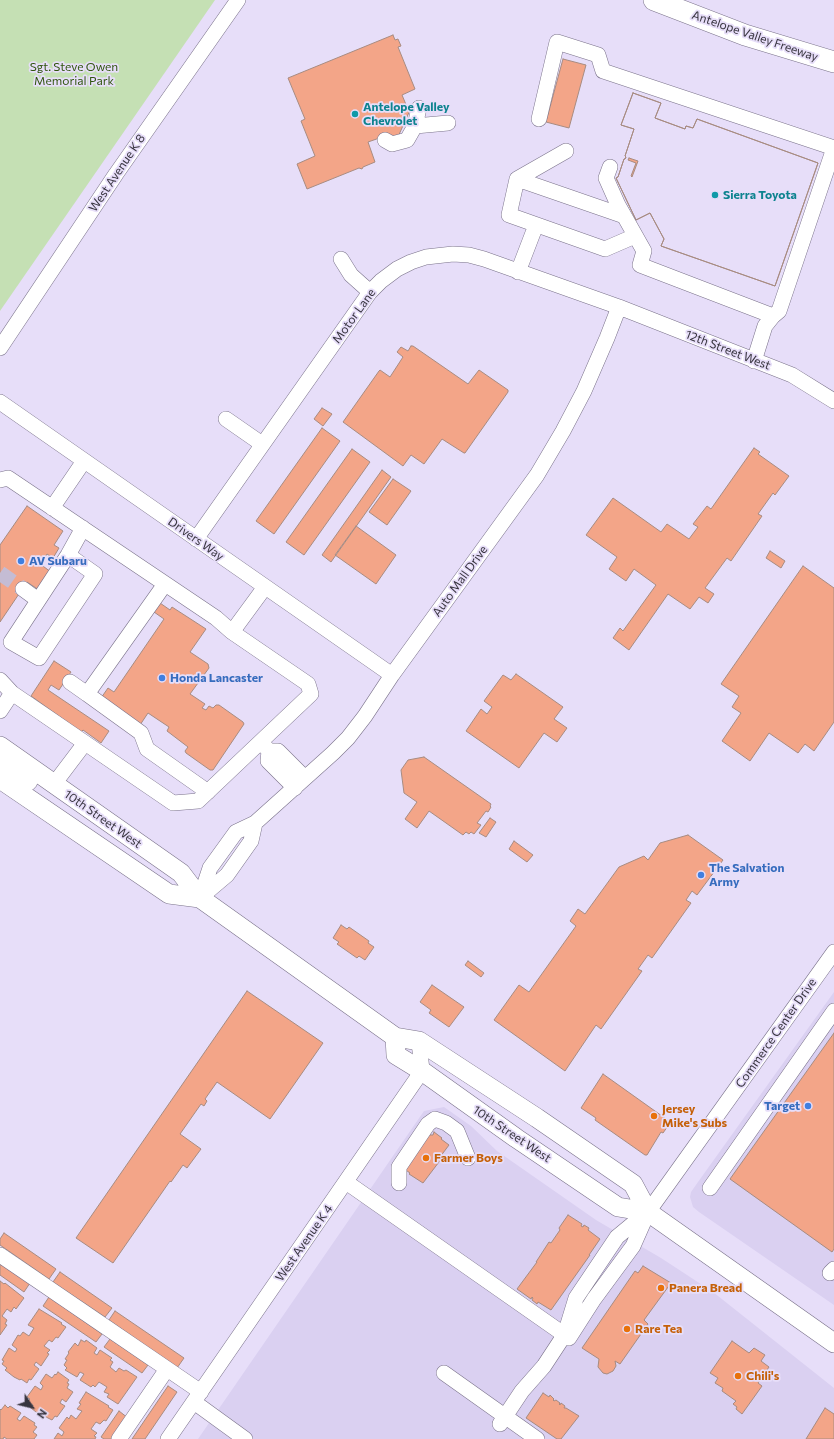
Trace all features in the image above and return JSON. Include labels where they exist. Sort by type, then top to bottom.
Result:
[{"type":"highway","name":"Antelope Valley Freeway","points":[[654,0],[745,34],[834,62]]},
{"type":"main road","name":"10th Street West","points":[[0,746],[181,873],[200,898],[395,1036],[419,1041],[556,1130],[632,1184],[648,1212]]},
{"type":"main road","points":[[0,763],[50,796],[83,805]]},
{"type":"main road","name":"10th Street West","points":[[0,779],[169,894],[200,898]]},
{"type":"main road","name":"10th Street West","points":[[395,1036],[396,1055],[422,1071],[618,1207],[648,1212],[832,1338]]},
{"type":"main road","points":[[422,1071],[435,1070],[448,1072],[506,1112],[529,1125],[556,1130]]},
{"type":"street","name":"West Avenue K 8","points":[[0,348],[116,174],[238,0]]},
{"type":"street","points":[[539,119],[557,42],[598,55],[603,72],[834,148],[779,311],[772,316],[765,326],[754,361]]},
{"type":"street","points":[[385,140],[392,144],[408,140],[415,126],[419,108]]},
{"type":"street","points":[[415,126],[448,123]]},
{"type":"street","points":[[566,151],[517,179],[509,215],[605,249],[635,236]]},
{"type":"street","points":[[610,166],[606,178],[624,216],[644,251],[640,265],[772,316]]},
{"type":"street","points":[[517,179],[624,216]]},
{"type":"street","points":[[518,272],[536,225]]},
{"type":"street","name":"Motor Lane","points":[[196,539],[370,292],[397,269],[416,260],[440,255],[469,255],[619,307]]},
{"type":"street","points":[[341,260],[350,275],[370,292]]},
{"type":"street","name":"12th Street West","points":[[619,307],[792,375],[834,401]]},
{"type":"street","name":"Auto Mall Drive","points":[[200,898],[227,875],[251,841],[255,823],[348,738],[537,475],[563,431],[584,391],[608,338],[619,307]]},
{"type":"street","name":"Drivers Way","points":[[0,402],[392,675]]},
{"type":"street","points":[[226,419],[262,444]]},
{"type":"street","points":[[52,508],[84,461]]},
{"type":"street","points":[[0,480],[8,478],[216,618],[232,632],[308,684],[311,694],[265,746],[198,801],[173,803],[12,693],[0,680]]},
{"type":"street","points":[[68,555],[95,574],[39,658],[11,642],[68,555],[83,528]]},
{"type":"street","points":[[87,694],[165,584]]},
{"type":"street","points":[[232,632],[265,587]]},
{"type":"street","points":[[23,589],[38,600]]},
{"type":"street","points":[[70,682],[141,733],[147,750],[208,792]]},
{"type":"street","points":[[0,710],[12,693]]},
{"type":"street","points":[[54,784],[85,743]]},
{"type":"street","points":[[265,746],[268,761],[300,783]]},
{"type":"street","name":"Commerce Center Drive","points":[[565,1334],[569,1338],[594,1299],[633,1246],[648,1212],[834,952]]},
{"type":"street","points":[[710,1188],[834,1011]]},
{"type":"street","points":[[419,1041],[422,1071]]},
{"type":"street","name":"West Avenue K 4","points":[[168,1439],[422,1071]]},
{"type":"street","points":[[399,1183],[399,1167],[428,1124],[435,1119],[446,1122],[457,1131],[468,1158]]},
{"type":"street","points":[[346,1182],[565,1334],[544,1366],[522,1391],[502,1420]]},
{"type":"street","points":[[0,1255],[166,1369],[245,1439]]},
{"type":"street","points":[[119,1439],[166,1369]]},
{"type":"street","points":[[444,1373],[502,1420],[538,1439]]},
{"type":"shaded area","points":[[834,992],[834,1305],[699,1212],[693,1207],[690,1197],[691,1192],[698,1182]]},
{"type":"shaded area","points":[[444,1107],[471,1126],[497,1151],[596,1220],[661,1258],[713,1292],[834,1388],[834,1439],[198,1439],[424,1111]]},
{"type":"green space","name":"Sgt. Steve Owen Memorial Park","points":[[0,0],[215,0],[0,311]]},
{"type":"building","name":"Antelope Valley Chevrolet","points":[[393,35],[395,40],[398,39],[401,46],[398,47],[415,89],[402,95],[407,107],[411,108],[397,139],[388,135],[368,142],[375,162],[363,167],[362,169],[359,168],[307,189],[297,164],[315,156],[301,121],[305,119],[288,78]]},
{"type":"building","points":[[563,59],[586,65],[569,128],[546,122]]},
{"type":"building","name":"Sierra Toyota","points":[[633,93],[661,103],[655,118],[685,129],[686,126],[693,128],[697,119],[818,163],[775,286],[661,246],[664,239],[650,213],[636,220],[616,178],[618,177],[626,157],[625,156],[634,129],[621,125]],"holes":[[[629,158],[638,161],[632,177],[631,176],[636,163],[628,160]]]},
{"type":"building","name":"Sierra Toyota","points":[[633,93],[661,103],[655,118],[685,129],[686,126],[693,128],[697,119],[818,163],[775,286],[661,246],[664,239],[650,213],[636,220],[616,178],[618,177],[626,157],[625,156],[634,129],[621,125]]},
{"type":"building","points":[[411,346],[468,384],[479,370],[508,390],[508,392],[465,453],[442,439],[424,464],[411,455],[403,466],[343,422],[379,371],[380,370],[390,377],[403,357],[397,352],[401,347],[408,351]]},
{"type":"building","points":[[322,408],[332,414],[323,426],[314,419]]},
{"type":"building","points":[[322,428],[340,441],[274,534],[256,521]]},
{"type":"building","points":[[754,448],[760,452],[758,454],[789,476],[775,495],[773,493],[758,514],[762,516],[731,561],[727,558],[705,588],[714,594],[708,603],[699,597],[690,609],[668,594],[629,650],[613,638],[620,628],[623,631],[656,585],[634,569],[626,581],[609,569],[617,557],[586,535],[613,498],[661,532],[667,524],[689,539],[698,527],[693,524],[707,506],[711,509]]},
{"type":"building","points":[[352,449],[370,462],[304,555],[286,542]]},
{"type":"building","points":[[382,470],[391,477],[331,562],[322,555]]},
{"type":"building","points":[[393,479],[411,491],[387,525],[369,512]]},
{"type":"building","name":"AV Subaru","points":[[27,506],[63,531],[54,545],[59,548],[53,558],[47,554],[40,564],[51,572],[39,590],[27,582],[0,622],[0,545]]},
{"type":"building","points":[[356,526],[396,555],[376,584],[335,555]]},
{"type":"building","points":[[770,551],[785,561],[781,568],[766,558]]},
{"type":"building","points":[[803,566],[834,588],[834,722],[814,751],[805,744],[798,753],[769,733],[750,761],[722,741],[741,713],[732,707],[739,696],[721,684]]},
{"type":"building","name":"Honda Lancaster","points":[[160,603],[170,610],[172,607],[206,629],[190,652],[208,664],[209,668],[190,694],[205,704],[202,708],[206,710],[209,706],[213,708],[216,705],[219,705],[244,724],[213,770],[210,770],[186,753],[185,751],[188,747],[167,731],[169,727],[148,713],[140,725],[101,698],[108,688],[114,692],[164,619],[154,612]]},
{"type":"building","points":[[54,661],[71,672],[59,690],[51,685],[48,690],[109,731],[101,743],[83,730],[81,732],[31,696]]},
{"type":"building","points":[[516,674],[563,707],[554,719],[567,728],[557,742],[544,733],[519,768],[466,731],[481,709],[487,714],[492,707],[484,701],[503,675],[511,680]]},
{"type":"building","points":[[424,757],[491,804],[488,812],[486,811],[477,823],[481,825],[474,834],[471,832],[469,834],[466,832],[463,835],[429,811],[417,828],[405,819],[417,802],[404,793],[401,770],[408,760]]},
{"type":"building","points":[[490,818],[496,822],[486,837],[479,833]]},
{"type":"building","points":[[688,835],[723,860],[697,895],[692,891],[686,900],[691,903],[652,958],[648,955],[638,969],[642,971],[601,1029],[596,1025],[565,1071],[494,1020],[519,985],[529,992],[576,926],[570,921],[578,909],[585,914],[619,867],[644,856],[648,860],[660,843]]},
{"type":"building","points":[[514,841],[533,855],[527,862],[509,849]]},
{"type":"building","points":[[341,925],[347,929],[349,927],[369,941],[368,943],[374,947],[365,960],[359,956],[357,958],[337,944],[339,942],[333,938]]},
{"type":"building","points":[[468,961],[484,973],[481,977],[465,965]]},
{"type":"building","points":[[432,985],[464,1007],[449,1027],[429,1013],[431,1010],[420,1002]]},
{"type":"building","points":[[247,991],[323,1043],[270,1119],[217,1082],[205,1099],[207,1101],[204,1106],[201,1104],[180,1134],[201,1149],[187,1168],[183,1165],[171,1182],[170,1181],[113,1263],[76,1238]]},
{"type":"building","name":"Target","points":[[834,1033],[834,1249],[832,1252],[730,1179]]},
{"type":"building","points":[[603,1074],[669,1121],[670,1123],[663,1133],[661,1132],[647,1155],[595,1120],[596,1118],[581,1108]]},
{"type":"building","name":"Farmer Boys","points":[[434,1132],[449,1145],[440,1157],[442,1158],[423,1183],[403,1168],[427,1135],[433,1135]]},
{"type":"building","points":[[568,1215],[582,1224],[581,1226],[583,1227],[584,1225],[589,1228],[588,1230],[600,1239],[551,1310],[538,1302],[537,1304],[532,1300],[532,1297],[531,1299],[517,1289],[537,1262],[549,1242],[551,1243],[560,1230],[559,1228]]},
{"type":"building","points":[[4,1233],[56,1269],[49,1279],[0,1245],[0,1239]]},
{"type":"building","points":[[0,1263],[30,1283],[24,1292],[0,1275]]},
{"type":"building","points":[[643,1266],[671,1283],[644,1320],[648,1324],[620,1364],[615,1361],[616,1366],[613,1371],[607,1374],[603,1373],[598,1367],[599,1359],[582,1348],[635,1271],[638,1273]]},
{"type":"building","points":[[60,1272],[112,1308],[105,1317],[53,1282]]},
{"type":"building","points":[[0,1281],[4,1284],[5,1283],[24,1298],[16,1309],[14,1307],[11,1312],[7,1309],[2,1316],[7,1320],[5,1324],[7,1325],[0,1335]]},
{"type":"building","points":[[49,1297],[102,1334],[96,1342],[43,1306]]},
{"type":"building","points":[[39,1309],[66,1327],[58,1338],[56,1337],[52,1342],[49,1340],[44,1346],[50,1350],[47,1353],[49,1354],[41,1366],[36,1362],[34,1365],[39,1369],[27,1383],[14,1377],[5,1370],[7,1368],[2,1364],[4,1361],[2,1360],[9,1348],[15,1352],[17,1349],[12,1345],[18,1335],[20,1336],[23,1332],[29,1336],[34,1328],[28,1325]]},
{"type":"building","points":[[115,1311],[184,1358],[177,1368],[109,1320]]},
{"type":"building","points":[[110,1339],[148,1365],[142,1373],[104,1347]]},
{"type":"building","points":[[81,1340],[85,1342],[86,1340],[97,1348],[94,1353],[97,1355],[100,1350],[112,1358],[110,1360],[113,1362],[110,1367],[116,1372],[119,1368],[124,1371],[126,1370],[137,1377],[118,1404],[107,1397],[109,1394],[104,1392],[107,1387],[99,1382],[95,1387],[93,1385],[91,1387],[80,1380],[84,1374],[80,1372],[77,1377],[65,1370],[67,1368],[64,1365],[67,1360],[65,1359],[69,1353],[68,1352],[75,1343],[78,1346]]},
{"type":"building","name":"Chili's","points":[[732,1341],[749,1353],[754,1348],[765,1355],[761,1361],[769,1367],[758,1383],[762,1386],[742,1414],[733,1404],[736,1401],[722,1391],[723,1388],[715,1383],[718,1378],[710,1373]]},
{"type":"building","points":[[58,1372],[69,1380],[67,1383],[69,1384],[67,1388],[73,1392],[66,1402],[62,1399],[60,1403],[65,1406],[57,1417],[55,1416],[52,1420],[31,1408],[33,1405],[27,1402],[30,1399],[27,1397],[35,1386],[41,1390],[43,1386],[40,1383],[46,1374],[52,1378]]},
{"type":"building","points":[[168,1386],[177,1392],[145,1439],[132,1439]]},
{"type":"building","points":[[86,1392],[113,1410],[106,1421],[104,1420],[100,1424],[96,1422],[91,1429],[97,1433],[94,1436],[96,1437],[95,1439],[54,1439],[58,1433],[62,1436],[64,1432],[59,1428],[67,1417],[69,1419],[71,1415],[76,1419],[82,1411],[77,1409]]},
{"type":"building","points":[[543,1393],[549,1397],[550,1395],[554,1401],[556,1400],[560,1403],[560,1405],[561,1403],[565,1406],[564,1408],[579,1416],[561,1439],[557,1439],[526,1418]]},
{"type":"building","points":[[5,1405],[8,1408],[10,1406],[21,1413],[17,1419],[20,1421],[24,1416],[35,1423],[34,1425],[37,1427],[33,1432],[37,1435],[34,1439],[7,1439],[4,1437],[3,1439],[0,1439],[0,1409],[1,1410]]},
{"type":"building","points":[[825,1408],[834,1414],[834,1439],[806,1439]]},
{"type":"building","points":[[119,1411],[128,1418],[113,1439],[104,1439],[101,1437]]},
{"type":"tunnel","points":[[0,573],[23,589]]},
{"type":"place","name":"Antelope Valley Chevrolet","points":[[355,114]]},
{"type":"place","name":"Sierra Toyota","points":[[715,195]]},
{"type":"place","name":"AV Subaru","points":[[21,561]]},
{"type":"place","name":"Honda Lancaster","points":[[162,678]]},
{"type":"place","name":"The Salvation Army","points":[[701,875]]},
{"type":"place","name":"Target","points":[[808,1106]]},
{"type":"place","name":"Jersey Mike's Subs","points":[[654,1116]]},
{"type":"place","name":"Farmer Boys","points":[[426,1158]]},
{"type":"place","name":"Panera Bread","points":[[661,1288]]},
{"type":"place","name":"Rare Tea","points":[[627,1329]]},
{"type":"place","name":"Chili's","points":[[738,1376]]}]
